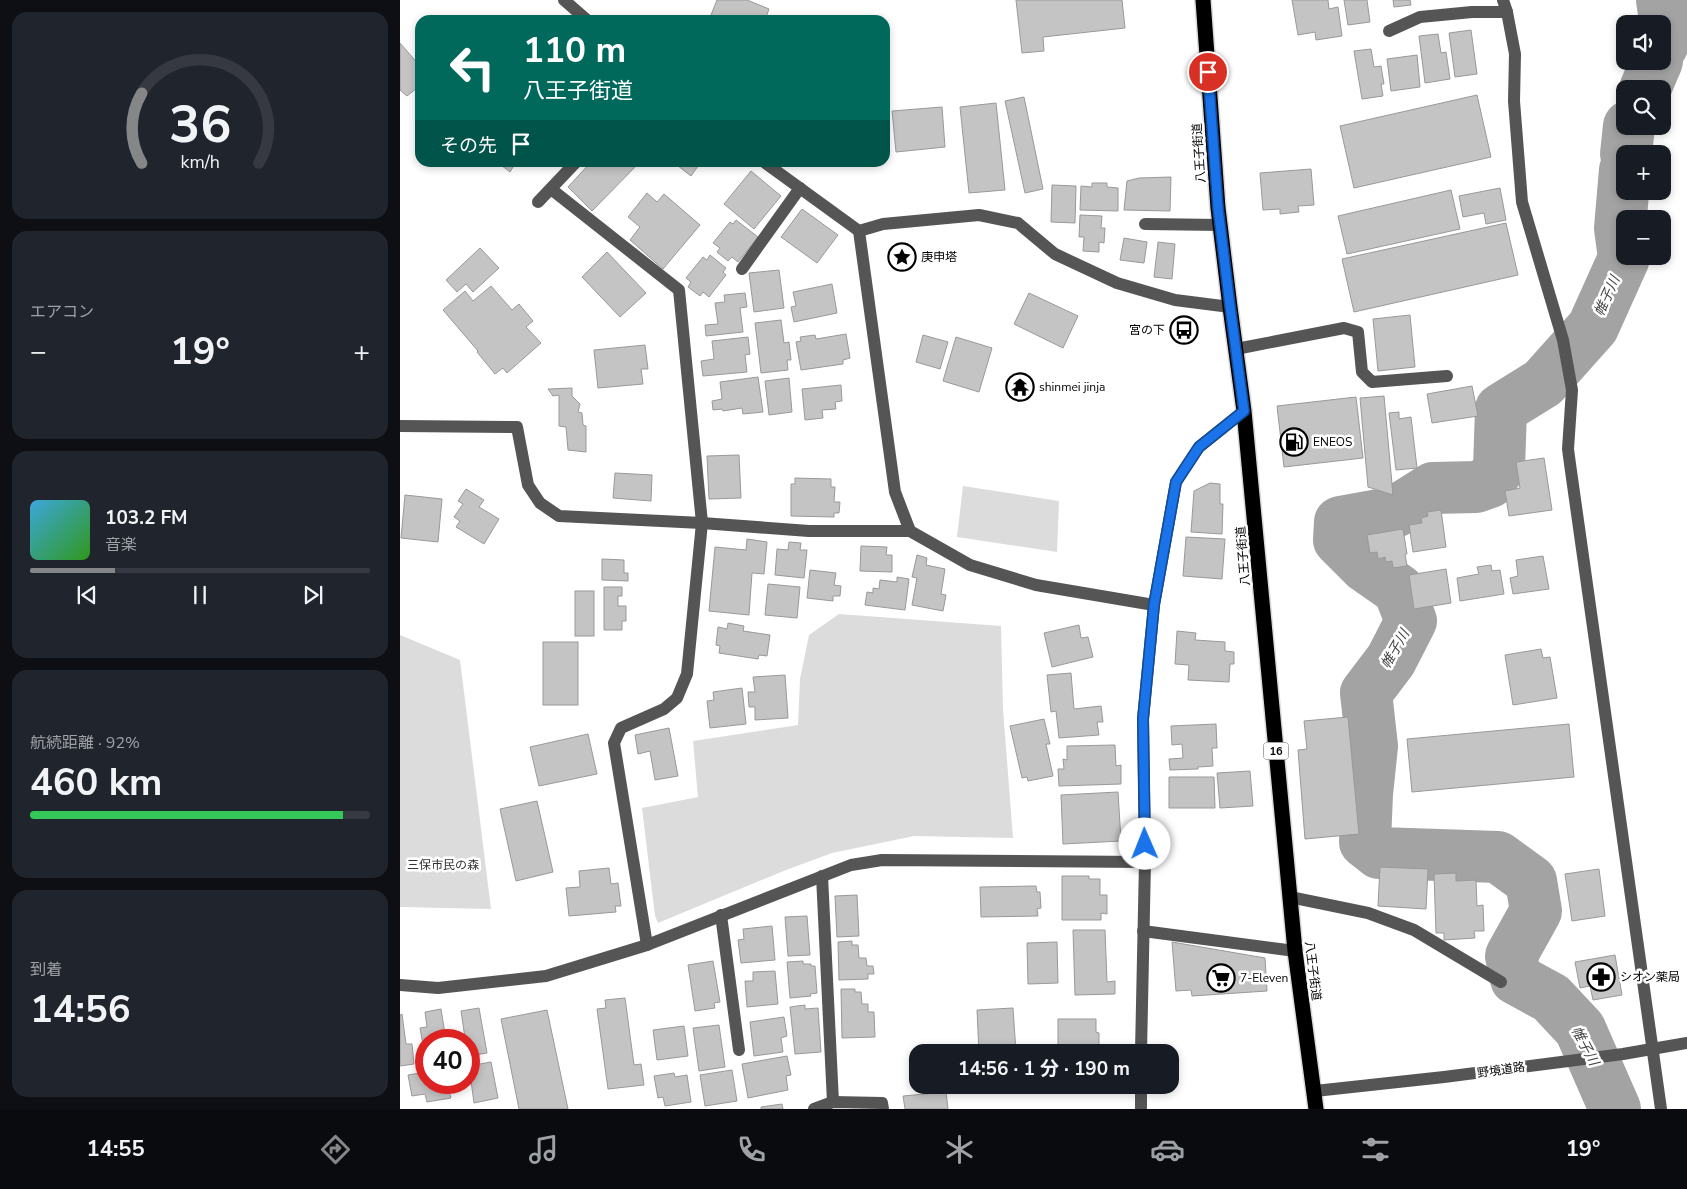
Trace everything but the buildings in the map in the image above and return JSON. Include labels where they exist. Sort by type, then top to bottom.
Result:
[{"type":"highway","name":"八王子街道","points":[[1203,0],[1221,225],[1244,411],[1295,952],[1316,1109]]},
{"type":"street","points":[[564,0],[581,15]]},
{"type":"street","points":[[1389,31],[1420,17],[1472,12],[1505,6],[1515,54],[1514,101],[1522,202],[1563,340],[1572,390],[1569,456],[1662,1109]]},
{"type":"street","points":[[538,202],[571,167]]},
{"type":"street","points":[[771,167],[859,231],[895,492],[910,531]]},
{"type":"street","points":[[551,188],[679,290],[702,523],[687,674],[677,698],[664,710],[621,728],[614,743],[647,945]]},
{"type":"street","points":[[742,269],[800,188]]},
{"type":"street","points":[[859,231],[882,224],[979,215],[1018,223],[1055,254],[1117,283],[1175,300],[1230,306]]},
{"type":"street","points":[[1145,224],[1221,225]]},
{"type":"street","points":[[1236,350],[1344,328],[1358,332],[1362,372],[1372,382],[1447,376]]},
{"type":"street","points":[[1142,1044],[1145,862],[1143,719],[1154,605],[1176,482],[1199,447],[1244,411]]},
{"type":"street","points":[[400,426],[517,427],[528,485],[540,503],[559,516],[702,523],[809,531],[910,531],[970,565],[1036,585],[1154,605]]},
{"type":"street","points":[[400,985],[438,988],[546,976],[647,945],[851,865],[882,860],[1145,862]]},
{"type":"street","points":[[822,876],[833,1102]]},
{"type":"street","points":[[1290,897],[1368,913],[1414,930],[1501,982]]},
{"type":"street","points":[[721,915],[739,1050]]},
{"type":"street","points":[[1143,930],[1295,952]]},
{"type":"street","name":"野境道路","points":[[1314,1091],[1444,1077],[1623,1054],[1687,1043]]},
{"type":"street","points":[[1141,1094],[1141,1109]]},
{"type":"street","points":[[814,1109],[833,1102],[882,1106]]},
{"type":"green space","points":[[963,486],[1059,501],[1057,552],[957,537]]},
{"type":"green space","points":[[839,614],[1001,626],[1003,709],[1013,838],[914,836],[832,853],[658,923],[655,916],[642,808],[698,797],[693,741],[798,725],[800,679],[809,635]]},
{"type":"green space","name":"三保市民の森","points":[[400,635],[460,660],[491,909],[400,907]]},
{"type":"waterway","name":"帷子川","points":[[1662,0],[1664,15]]},
{"type":"waterway","name":"帷子川","points":[[1649,80],[1653,70]]},
{"type":"waterway","name":"帷子川","points":[[1627,145],[1628,135]]},
{"type":"waterway","name":"帷子川","points":[[1615,1109],[1580,1029],[1551,998],[1516,979],[1511,956],[1536,911],[1531,881],[1498,857],[1379,853],[1365,842],[1372,746],[1366,693],[1391,660],[1411,621],[1399,590],[1366,567],[1339,540],[1340,522],[1395,512],[1433,488],[1476,487],[1490,482],[1499,468],[1501,409],[1543,383],[1593,327],[1624,258],[1620,228],[1622,200]]},
{"type":"place","name":"庚申塔","points":[[902,257]]},
{"type":"place","name":"宮の下","points":[[1184,330]]},
{"type":"place","name":"shinmei jinja","points":[[1020,387]]},
{"type":"place","name":"ENEOS","points":[[1294,442]]},
{"type":"place","name":"シオン薬局","points":[[1601,977]]},
{"type":"place","name":"7-Eleven","points":[[1221,978]]},
{"type":"route","points":[[1145,844],[1143,719],[1154,605],[1176,482],[1199,447],[1244,411],[1218,208],[1208,72]]}]
